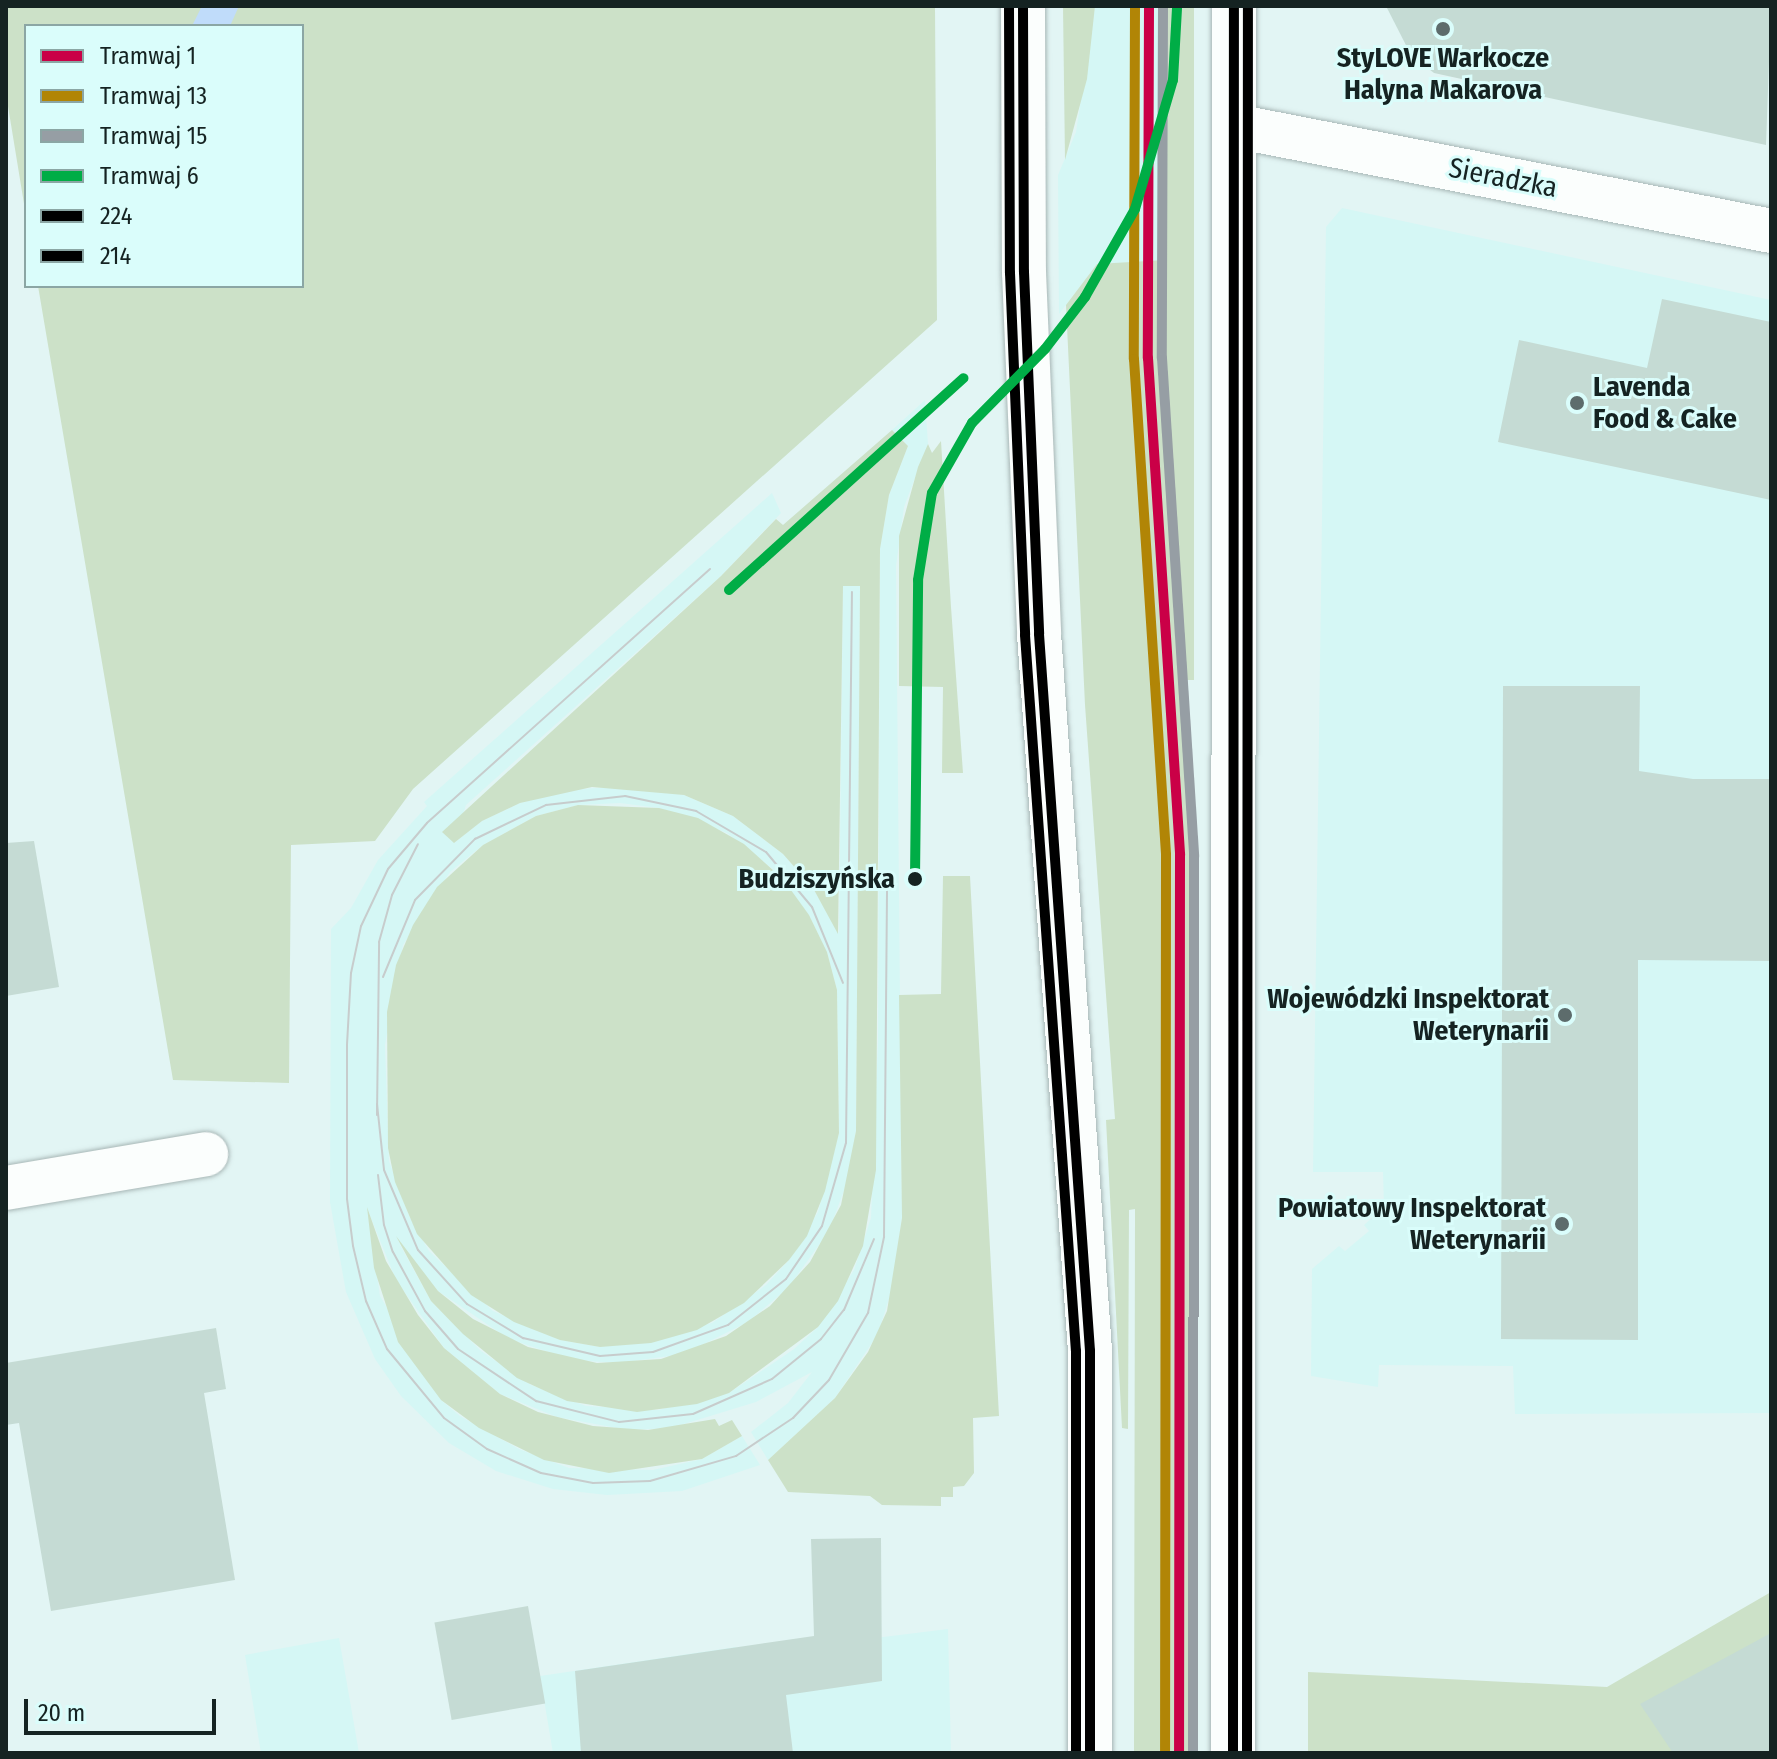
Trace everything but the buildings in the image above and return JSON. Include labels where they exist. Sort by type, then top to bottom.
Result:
[{"type":"street","points":[[1023,6],[1025,315],[1039,634],[1090,1351],[1090,1753]]},
{"type":"street","points":[[1233,1753],[1234,6]]},
{"type":"street","name":"Sieradzka","points":[[1235,126],[1771,231]]},
{"type":"street","points":[[6,1188],[206,1154]]},
{"type":"shaded area","points":[[202,6],[239,6],[231,24],[193,24]]},
{"type":"shaded area","points":[[1095,6],[1165,6],[1165,261],[1097,264],[1059,314],[1058,175],[1076,132]]},
{"type":"shaded area","points":[[1342,208],[1771,300],[1771,1413],[1515,1414],[1513,1366],[1379,1365],[1378,1387],[1311,1376],[1312,1269],[1339,1246],[1345,1251],[1369,1231],[1364,1225],[1384,1207],[1383,1172],[1313,1172],[1326,227]]},
{"type":"shaded area","points":[[925,400],[928,444],[904,507],[896,566],[902,1218],[892,1289],[878,1334],[835,1398],[768,1460],[751,1432],[788,1403],[812,1372],[756,1402],[671,1428],[628,1430],[557,1417],[500,1394],[444,1348],[396,1280],[368,1211],[380,1296],[441,1400],[460,1416],[519,1449],[569,1468],[653,1470],[702,1459],[742,1436],[760,1465],[682,1491],[607,1495],[553,1489],[496,1471],[449,1443],[401,1396],[375,1359],[346,1292],[330,1202],[331,929],[351,908],[378,860],[427,806],[424,802],[772,493],[781,513],[721,576],[466,805],[454,843],[482,821],[520,803],[568,790],[623,786],[684,795],[733,816],[783,854],[813,888],[839,933],[843,585],[860,586],[856,1131],[849,1177],[829,1231],[788,1288],[748,1322],[684,1354],[619,1363],[573,1360],[509,1339],[438,1291],[399,1243],[431,1301],[481,1351],[531,1385],[586,1406],[658,1410],[729,1393],[794,1349],[818,1327],[854,1270],[871,1218],[878,1040],[880,548],[889,495],[908,446],[892,430]],"holes":[[[620,803],[659,808],[727,833],[774,870],[809,915],[827,952],[837,990],[839,1133],[818,1212],[789,1260],[766,1285],[712,1323],[600,1347],[560,1340],[493,1311],[429,1251],[409,1216],[389,1161],[385,1045],[403,945],[450,872],[483,845],[536,816],[578,805]]]},
{"type":"shaded area","points":[[948,1629],[951,1753],[553,1753],[540,1676],[736,1647],[737,1655]]},
{"type":"shaded area","points":[[339,1638],[359,1753],[261,1753],[245,1655]]},
{"type":"green space","points":[[6,6],[935,6],[937,320],[413,789],[375,841],[291,845],[289,1083],[173,1080],[38,288],[304,288],[304,24],[24,24],[24,204],[6,94]]},
{"type":"green space","points":[[1063,6],[1095,6],[1087,79],[1065,160]]},
{"type":"green space","points":[[1165,6],[1194,6],[1194,680],[1187,680],[1185,663],[1179,664],[1190,851],[1189,1753],[1134,1753],[1135,1209],[1129,1210],[1128,1429],[1122,1428],[1106,1120],[1115,1119],[1085,705],[1066,305],[1097,264],[1165,260]]},
{"type":"green space","points":[[892,430],[908,446],[889,495],[880,549],[876,1170],[863,1246],[838,1301],[818,1327],[729,1393],[697,1404],[637,1412],[567,1401],[517,1378],[463,1334],[431,1301],[396,1236],[438,1291],[473,1319],[528,1347],[597,1363],[661,1359],[726,1336],[770,1306],[810,1262],[841,1205],[856,1131],[860,586],[843,586],[838,934],[813,888],[783,854],[733,816],[684,795],[592,787],[520,803],[482,821],[454,843],[442,832],[721,576],[776,519],[783,525]]},
{"type":"green space","points":[[941,441],[963,773],[942,773],[943,687],[899,686],[899,536],[918,467],[928,444],[932,453]]},
{"type":"green space","points":[[578,805],[659,808],[698,818],[744,844],[783,879],[809,915],[827,952],[837,990],[839,1133],[825,1191],[807,1236],[789,1260],[744,1303],[697,1330],[651,1343],[600,1347],[560,1340],[514,1322],[471,1295],[417,1234],[395,1182],[388,1148],[387,1012],[396,965],[413,925],[437,887],[483,845],[536,816]]},
{"type":"green space","points":[[943,876],[970,876],[999,1416],[973,1418],[974,1473],[964,1486],[953,1487],[953,1497],[941,1497],[941,1506],[882,1505],[870,1496],[788,1492],[768,1460],[835,1398],[868,1352],[887,1311],[902,1218],[899,995],[941,994]]},
{"type":"green space","points":[[367,1207],[386,1261],[418,1315],[444,1348],[500,1394],[538,1412],[593,1426],[648,1430],[715,1419],[719,1426],[732,1420],[742,1436],[702,1459],[609,1473],[544,1460],[479,1428],[441,1400],[398,1342],[374,1268]]},
{"type":"green space","points":[[1771,1592],[1771,1753],[1308,1753],[1308,1672],[1607,1687]]},
{"type":"tram line","name":"13","points":[[1135,6],[1134,359],[1166,855],[1165,1753]]},
{"type":"tram line","name":"1","points":[[1149,6],[1148,358],[1180,855],[1179,1753]]},
{"type":"tram line","name":"15","points":[[1163,6],[1162,358],[1194,855],[1193,1753]]},
{"type":"tram line","name":"6","points":[[915,879],[918,580],[932,493],[972,423],[1045,349],[1085,297],[1135,209],[1173,80],[1177,8]]},
{"type":"tram line","name":"6","points":[[729,590],[964,378]]},
{"type":"tram line","points":[[710,569],[427,823],[388,869],[361,926],[351,973],[347,1045],[347,1199],[353,1246],[366,1301],[387,1349],[444,1418],[487,1449],[541,1473],[593,1483],[650,1481],[736,1456],[793,1418],[829,1380],[868,1313],[884,1237],[887,879]]},
{"type":"tram line","points":[[377,1104],[384,1170],[418,1250],[467,1304],[523,1338],[600,1356],[653,1352],[728,1325],[786,1279],[822,1226],[846,1143],[852,592]]},
{"type":"tram line","points":[[383,977],[415,900],[475,839],[546,805],[625,796],[696,811],[766,852],[812,907],[843,983]]},
{"type":"tram line","points":[[377,1115],[379,942],[392,895],[418,844]]},
{"type":"tram line","points":[[378,1175],[384,1225],[393,1252],[425,1311],[458,1349],[536,1401],[619,1422],[693,1414],[772,1379],[821,1339],[844,1310],[874,1239]]},
{"type":"transit line","name":"214","points":[[1009,6],[1010,273],[1025,635],[1076,1351],[1076,1753]]},
{"type":"transit line","name":"224","points":[[1023,6],[1024,272],[1039,634],[1090,1351],[1090,1753]]},
{"type":"transit line","name":"224","points":[[1233,1753],[1234,6]]},
{"type":"transit line","name":"214","points":[[1247,1753],[1248,6]]},
{"type":"place","name":"StyLOVE Warkocze Halyna Makarova","points":[[1443,29]]},
{"type":"place","name":"Lavenda Food & Cake","points":[[1577,403]]},
{"type":"place","name":"Budziszyńska","points":[[915,879]]},
{"type":"place","name":"Wojewódzki Inspektorat Weterynarii","points":[[1565,1015]]},
{"type":"place","name":"Powiatowy Inspektorat Weterynarii","points":[[1562,1224]]}]
